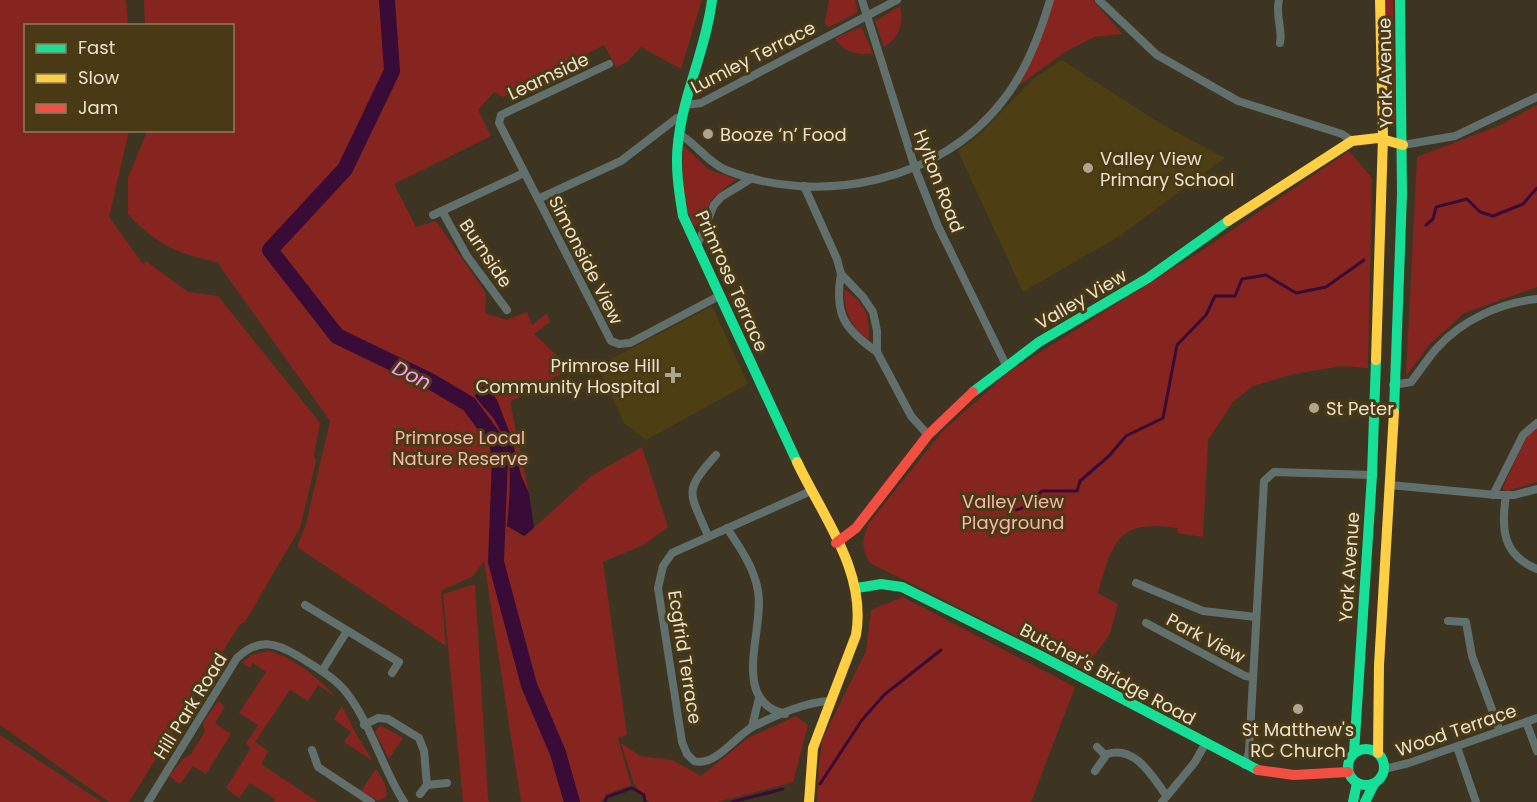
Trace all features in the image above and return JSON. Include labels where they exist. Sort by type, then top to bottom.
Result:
[{"type":"street","name":"Primrose Terrace","points":[[712,0],[707,34],[679,134],[680,201],[696,248],[812,493],[849,565],[857,588],[859,618],[856,635],[813,748],[809,802]]},
{"type":"street","name":"Hylton Road","points":[[862,0],[915,168],[943,236],[1006,365]]},
{"type":"street","name":"Lumley Terrace","points":[[538,199],[621,161],[685,111],[897,0]]},
{"type":"street","points":[[679,134],[710,161],[752,178],[804,186],[873,181],[915,168],[954,144],[984,121],[1004,100],[1025,64],[1050,0]]},
{"type":"street","points":[[1099,0],[1157,55],[1238,101],[1342,134],[1352,141]]},
{"type":"street","points":[[1279,0],[1276,11],[1278,26],[1282,34],[1280,43]]},
{"type":"street","name":"York Avenue","points":[[1354,753],[1372,476],[1383,137],[1380,0]]},
{"type":"street","name":"York Avenue","points":[[1378,753],[1376,713],[1390,485],[1403,145],[1400,0]]},
{"type":"street","name":"Leamside","points":[[500,116],[609,64]]},
{"type":"street","points":[[1403,145],[1455,136],[1537,97]]},
{"type":"street","name":"Simonside View","points":[[500,116],[499,123],[524,173],[606,333],[614,343],[630,343],[719,296]]},
{"type":"street","name":"Valley View","points":[[837,543],[856,528],[928,435],[981,384],[1006,365],[1048,337],[1148,278],[1258,199],[1352,141],[1364,137],[1383,137]]},
{"type":"street","name":"York Avenue","points":[[1383,137],[1403,145]]},
{"type":"street","name":"Burnside","points":[[433,215],[524,173]]},
{"type":"street","points":[[696,248],[714,205],[721,197],[752,178]]},
{"type":"street","points":[[804,186],[837,259],[841,274],[838,303],[845,325],[856,337],[877,352],[911,416],[928,435]]},
{"type":"street","name":"Burnside","points":[[442,211],[467,256],[507,310]]},
{"type":"street","points":[[841,274],[863,297],[873,312],[877,331],[877,352]]},
{"type":"street","points":[[1374,384],[1393,385],[1411,382],[1440,345],[1466,324],[1512,303],[1537,299]]},
{"type":"street","points":[[1493,495],[1523,435],[1537,423]]},
{"type":"street","points":[[708,536],[691,494],[691,487],[716,455]]},
{"type":"street","points":[[1245,765],[1249,752],[1263,487],[1268,475],[1280,472],[1372,476],[1390,485],[1493,495],[1537,489]]},
{"type":"street","name":"Ecgfrid Terrace","points":[[752,727],[703,762],[690,758],[682,738],[658,582],[668,556],[708,536],[812,493]]},
{"type":"street","points":[[1506,495],[1503,515],[1507,545],[1512,554],[1537,569]]},
{"type":"street","points":[[727,528],[748,561],[758,589],[760,611],[752,658],[754,680],[759,698],[752,727]]},
{"type":"street","points":[[1136,583],[1203,611],[1256,617]]},
{"type":"street","name":"Butcher's Bridge Road","points":[[857,588],[882,584],[902,587],[1039,655],[1245,765],[1270,773],[1294,776],[1348,772]]},
{"type":"street","points":[[304,604],[399,663],[392,673]]},
{"type":"street","points":[[1448,621],[1466,622],[1472,656],[1500,731]]},
{"type":"street","name":"Park View","points":[[1146,624],[1245,676],[1253,677]]},
{"type":"street","points":[[322,671],[347,631]]},
{"type":"street","name":"Hill Park Road","points":[[148,802],[237,658],[244,651],[260,644],[278,645],[322,671],[346,693],[402,799]]},
{"type":"street","points":[[759,698],[772,711],[785,714]]},
{"type":"street","points":[[752,727],[817,702],[830,701]]},
{"type":"street","points":[[364,725],[378,718],[388,718],[418,738],[424,751],[427,785],[420,794]]},
{"type":"street","name":"Wood Terrace","points":[[1384,769],[1457,747],[1537,718]]},
{"type":"street","points":[[1526,722],[1537,752]]},
{"type":"street","points":[[1095,771],[1105,755],[1119,752],[1134,757],[1164,798],[1190,768],[1205,744]]},
{"type":"street","points":[[1097,747],[1105,755]]},
{"type":"street","points":[[1457,747],[1476,802]]},
{"type":"street","points":[[1365,802],[1384,769],[1378,753],[1366,749],[1354,753],[1349,760],[1348,772],[1357,783],[1374,784]]},
{"type":"street","points":[[312,750],[318,767],[371,802]]},
{"type":"street","points":[[427,785],[447,783]]},
{"type":"street","points":[[1353,802],[1357,783]]},
{"type":"street","points":[[392,802],[402,799]]},
{"type":"shaded area","name":"Valley View Primary School","points":[[1062,60],[1163,125],[1225,158],[1121,235],[1023,292],[958,151],[980,134],[1033,79]]},
{"type":"shaded area","name":"Primrose Hill Community Hospital","points":[[712,306],[748,384],[646,440],[624,423],[598,366]]},
{"type":"shaded area","points":[[486,385],[497,400],[529,493],[534,528],[524,536],[507,526],[510,472],[506,446],[495,421],[475,396],[478,389]]},
{"type":"green space","points":[[0,0],[126,0],[128,24],[24,24],[24,132],[129,132],[109,217],[143,264],[146,261],[188,292],[218,296],[320,423],[314,455],[316,461],[300,528],[245,622],[240,624],[129,802],[109,802],[0,725]]},
{"type":"green space","name":"Primrose Local Nature Reserve","points":[[144,0],[702,0],[681,69],[641,47],[627,62],[616,67],[604,45],[503,97],[494,92],[478,110],[491,136],[394,184],[416,227],[436,221],[486,293],[485,313],[507,320],[527,312],[532,325],[547,313],[550,322],[534,334],[571,369],[510,402],[529,493],[507,526],[525,536],[591,476],[642,447],[668,527],[645,544],[603,562],[627,735],[618,738],[631,785],[607,794],[601,802],[521,802],[484,561],[473,576],[441,591],[446,646],[297,547],[306,524],[330,421],[217,262],[168,246],[148,233],[128,214],[128,178],[147,132],[234,132],[234,24],[145,24]]},
{"type":"green space","points":[[829,0],[855,0],[858,12],[828,28],[825,22]]},
{"type":"green space","points":[[1054,0],[1093,0],[1122,34],[1094,37],[1065,52],[1018,86],[1040,40]]},
{"type":"green space","points":[[1385,0],[1393,0],[1396,124],[1393,127],[1388,123]]},
{"type":"green space","points":[[900,6],[900,29],[894,39],[884,47],[875,21]]},
{"type":"green space","points":[[861,27],[873,53],[851,52],[842,47],[835,38]]},
{"type":"green space","points":[[1537,105],[1537,287],[1464,313],[1429,345],[1406,376],[1417,157],[1498,126]]},
{"type":"green space","points":[[683,145],[709,170],[736,179],[714,197],[695,227],[685,198]]},
{"type":"green space","name":"Valley View Playground","points":[[1349,151],[1372,178],[1368,368],[1342,366],[1294,374],[1253,386],[1233,402],[1208,440],[1203,537],[1177,533],[1178,528],[1142,527],[1121,537],[1114,547],[1098,593],[1118,604],[1110,634],[1090,661],[1090,673],[870,563],[864,543],[869,523],[942,432],[1009,372],[1204,249]]},
{"type":"green space","points":[[844,289],[865,310],[869,340],[849,318]]},
{"type":"green space","points":[[1537,428],[1537,482],[1507,491],[1502,489],[1527,436]]},
{"type":"green space","points":[[475,584],[489,802],[463,802],[443,594]]},
{"type":"green space","points":[[903,597],[1075,687],[1031,802],[817,802],[823,738],[866,651],[871,610]]},
{"type":"green space","points":[[268,651],[287,658],[305,669],[336,697],[318,685],[308,701],[290,690],[255,742],[268,751],[261,764],[318,802],[274,802],[275,799],[250,783],[239,798],[226,788],[251,748],[246,744],[258,725],[239,713],[266,672],[253,663],[250,668],[242,663],[251,655]]},
{"type":"green space","points":[[218,701],[225,707],[215,723],[231,734],[206,774],[193,766],[180,784],[169,776],[183,759],[191,754],[205,731],[203,723]]},
{"type":"green space","points":[[342,706],[373,761],[344,742],[351,732],[334,719]]},
{"type":"green space","points":[[796,716],[808,725],[793,782],[717,802],[649,802],[634,784],[621,743],[640,756],[672,760],[701,776],[748,738]]},
{"type":"green space","points":[[380,725],[403,738],[389,759],[375,732]]},
{"type":"green space","points":[[0,735],[102,802],[0,802]]},
{"type":"green space","points":[[376,769],[385,784],[387,796],[378,801],[361,791]]},
{"type":"waterway","name":"Don","points":[[387,0],[392,71],[345,169],[270,250],[337,336],[430,381],[469,404],[497,442],[500,459],[496,562],[529,685],[558,753],[572,802]]},
{"type":"waterway","points":[[1426,225],[1433,219],[1436,207],[1467,199],[1480,212],[1493,216],[1523,204],[1537,188]]},
{"type":"waterway","points":[[1016,510],[1025,507],[1042,491],[1077,491],[1080,481],[1109,456],[1126,436],[1163,418],[1177,345],[1206,315],[1215,296],[1235,296],[1242,279],[1266,275],[1296,293],[1326,287],[1364,260]]},
{"type":"waterway","points":[[820,784],[862,720],[884,695],[941,650]]},
{"type":"waterway","points":[[605,802],[607,797],[632,788],[644,795],[645,802]]},
{"type":"waterway","points":[[732,802],[783,789]]},
{"type":"traffic: fast","points":[[712,0],[678,143],[677,170],[683,216],[797,462]]},
{"type":"traffic: fast","points":[[1394,412],[1402,194],[1400,0]]},
{"type":"traffic: fast","points":[[973,392],[1039,342],[1148,278],[1228,221]]},
{"type":"traffic: fast","points":[[1354,753],[1372,475],[1376,360]]},
{"type":"traffic: fast","points":[[857,588],[881,584],[902,587],[1039,655],[1258,770]]},
{"type":"traffic: fast","points":[[1366,749],[1379,754],[1384,767],[1379,780],[1366,785],[1353,780],[1348,767],[1353,754],[1366,749]]},
{"type":"traffic: fast","points":[[1353,802],[1357,783]]},
{"type":"traffic: fast","points":[[1365,802],[1374,784]]},
{"type":"traffic: slow","points":[[1376,360],[1383,137],[1380,0]]},
{"type":"traffic: slow","points":[[1228,221],[1352,141],[1378,138],[1403,145]]},
{"type":"traffic: slow","points":[[1378,753],[1379,665],[1394,412]]},
{"type":"traffic: slow","points":[[797,462],[830,524],[849,567],[858,612],[856,635],[813,748],[809,802]]},
{"type":"traffic: jam","points":[[836,543],[856,528],[928,435],[973,392]]},
{"type":"traffic: jam","points":[[1258,770],[1294,775],[1348,772]]},
{"type":"place","name":"Booze ‘n’ Food","points":[[708,134]]},
{"type":"place","name":"Valley View Primary School","points":[[1088,168]]},
{"type":"place","name":"Primrose Hill Community Hospital","points":[[673,375]]},
{"type":"place","name":"St Peter","points":[[1314,408]]},
{"type":"place","name":"St Matthew's RC Church","points":[[1298,709]]}]
